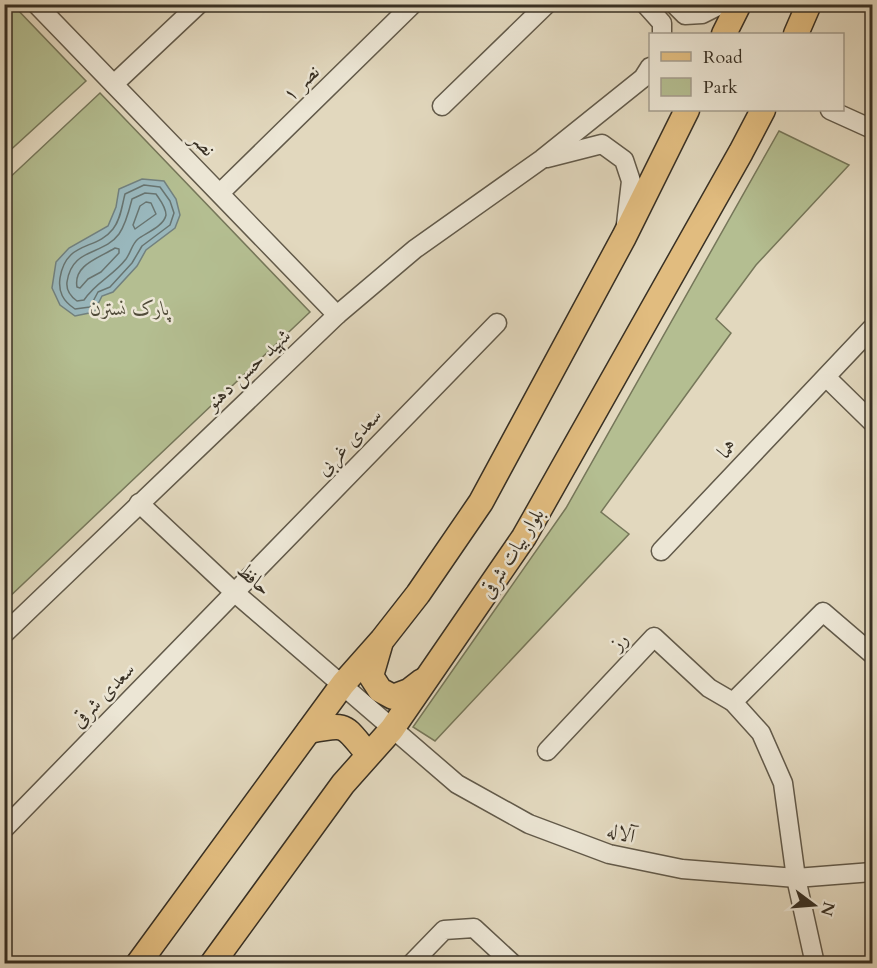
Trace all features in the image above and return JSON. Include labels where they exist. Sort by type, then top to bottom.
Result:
[{"type":"main road","points":[[724,33],[739,4]]},
{"type":"main road","points":[[796,33],[809,4]]},
{"type":"main road","points":[[138,963],[343,684],[382,640],[482,502],[624,237],[687,111]]},
{"type":"main road","name":"بلوار بیات شرقی","points":[[212,963],[368,754],[392,729],[524,537],[698,231],[762,111]]},
{"type":"main road","points":[[382,640],[371,676],[380,690],[393,697],[409,691],[435,669]]},
{"type":"main road","points":[[309,731],[338,725],[350,731],[368,754]]},
{"type":"street","name":"نصر","points":[[36,4],[337,315]]},
{"type":"street","points":[[114,84],[199,4]]},
{"type":"street","name":"نصر ۱","points":[[220,193],[413,4]]},
{"type":"street","points":[[442,106],[547,4]]},
{"type":"street","points":[[645,4],[662,23],[662,33]]},
{"type":"street","points":[[674,4],[685,15],[702,14],[722,4]]},
{"type":"street","name":"شهید حسن دهنو","points":[[4,634],[337,315],[415,249],[542,159],[643,78],[649,70]]},
{"type":"street","points":[[832,111],[873,129]]},
{"type":"street","points":[[542,159],[602,144],[624,160],[631,181],[624,237]]},
{"type":"street","name":"سعدی غربی","points":[[234,592],[497,323]]},
{"type":"street","name":"هما","points":[[661,551],[873,328]]},
{"type":"street","points":[[827,378],[873,422]]},
{"type":"street","name":"حافظ","points":[[139,503],[234,592],[343,684],[392,729]]},
{"type":"street","name":"سعدی شرقی","points":[[4,828],[234,592]]},
{"type":"street","points":[[732,702],[824,612],[873,654]]},
{"type":"street","name":"رز","points":[[547,751],[654,637],[709,688],[732,702],[760,733],[783,783],[796,878],[815,963]]},
{"type":"street","name":"آلاله","points":[[392,729],[457,784],[529,824],[609,854],[682,869],[796,878],[873,872]]},
{"type":"street","points":[[411,963],[444,930],[474,928],[513,963]]},
{"type":"green space","points":[[5,4],[13,5],[86,81],[5,155]]},
{"type":"green space","name":"پارک نسترن","points":[[100,93],[310,312],[5,601],[5,182]]},
{"type":"green space","points":[[779,131],[849,165],[756,265],[716,319],[731,333],[601,512],[629,534],[435,741],[413,727],[566,508]]},
{"type":"water","points":[[142,179],[164,181],[176,199],[180,215],[175,228],[146,250],[137,266],[113,292],[102,296],[94,312],[75,316],[60,305],[52,288],[56,262],[69,248],[108,226],[116,207],[119,189]]}]
